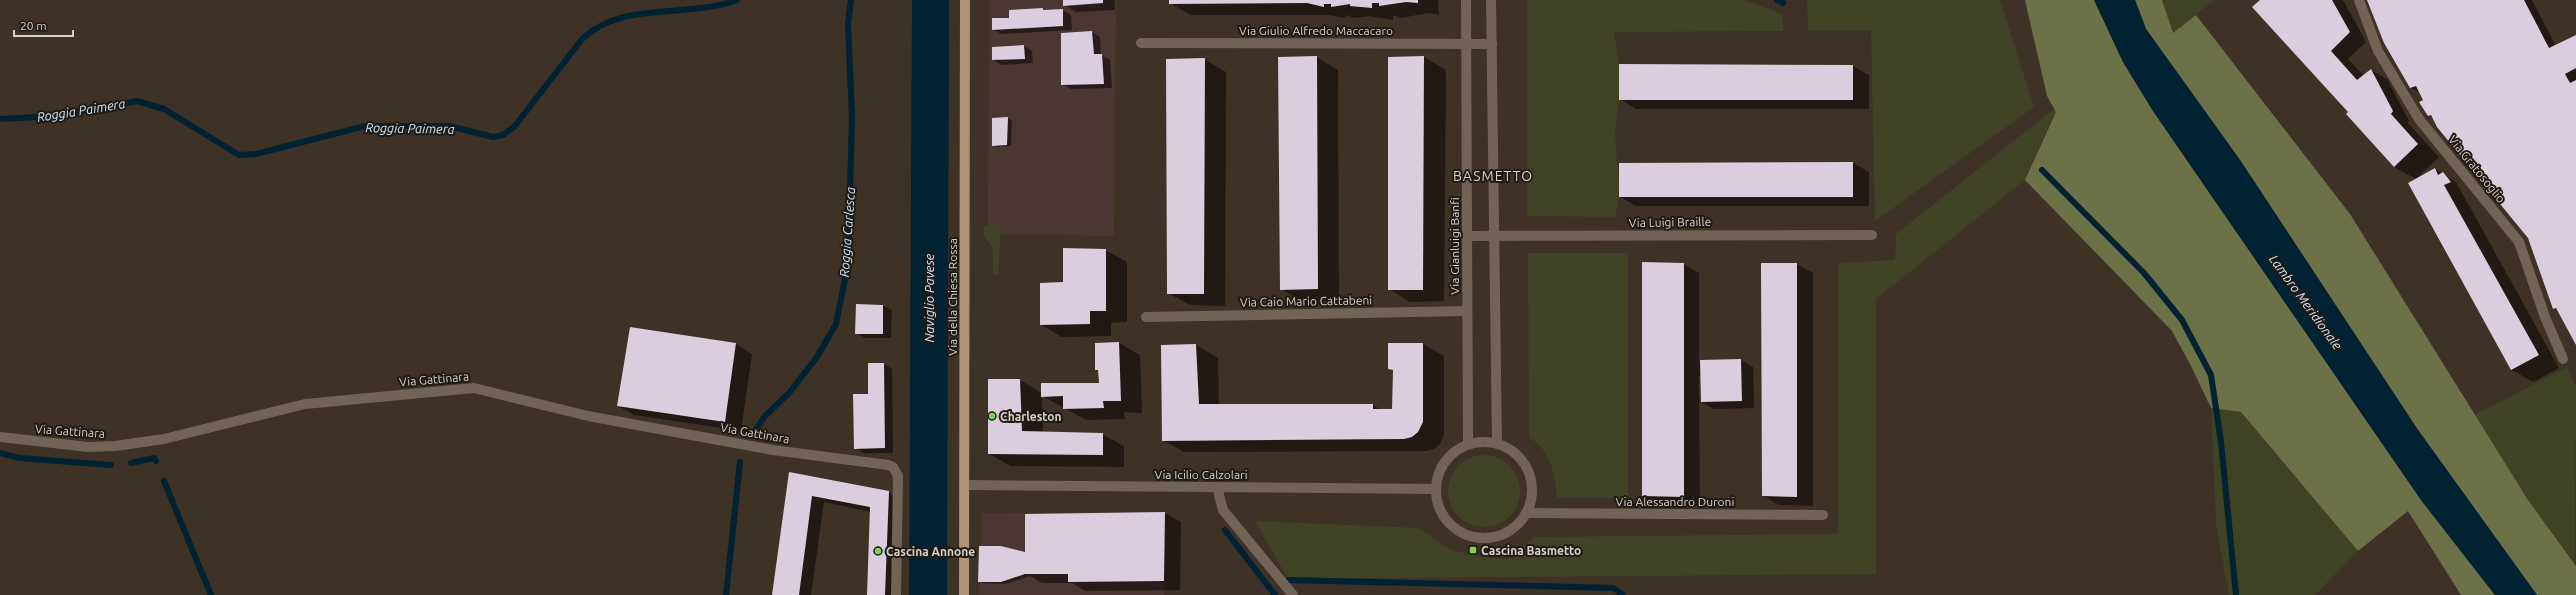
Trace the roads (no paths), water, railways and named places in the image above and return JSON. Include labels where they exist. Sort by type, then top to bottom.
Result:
[{"type":"main road","name":"Via della Chiesa Rossa","points":[[964,595],[965,0]]},
{"type":"street","name":"Via Gianluigi Banfi","points":[[1466,0],[1468,444]]},
{"type":"street","points":[[1491,0],[1497,443]]},
{"type":"street","name":"Via Gratosoglio","points":[[2360,0],[2378,51],[2419,119],[2519,242],[2545,317],[2563,359]]},
{"type":"street","name":"Via Giulio Alfredo Maccacaro","points":[[1141,43],[1492,44]]},
{"type":"street","name":"Via Luigi Braille","points":[[1467,236],[1872,235]]},
{"type":"street","name":"Via Caio Mario Cattabeni","points":[[1146,317],[1467,311]]},
{"type":"street","name":"Via Gattinara","points":[[0,437],[88,447],[115,446],[164,439],[305,404],[474,388],[588,416],[773,450],[881,464],[892,467],[898,476],[896,595]]},
{"type":"street","points":[[1482,442],[1497,443],[1515,452],[1529,472],[1533,492],[1526,513],[1518,524],[1503,534],[1485,538],[1473,537],[1462,533],[1448,522],[1439,507],[1436,489],[1440,471],[1445,461],[1454,452],[1468,444],[1482,442]]},
{"type":"street","name":"Via Icilio Calzolari","points":[[965,485],[1436,489]]},
{"type":"street","points":[[1217,487],[1223,510],[1293,595]]},
{"type":"street","name":"Via Alessandro Duroni","points":[[1526,513],[1823,515]]},
{"type":"water","name":"Naviglio Pavese","points":[[912,0],[949,0],[947,595],[909,595]]},
{"type":"water","name":"Lambro Meridionale","points":[[2094,0],[2135,0],[2146,29],[2240,160],[2418,430],[2537,595],[2495,595],[2421,500],[2153,111],[2123,62]]},
{"type":"waterway","name":"Roggia Paimera","points":[[0,119],[56,116],[137,101],[164,109],[239,155],[256,154],[365,126],[449,126],[493,137],[503,135],[514,127],[583,38],[600,26],[637,14],[698,9],[718,6],[737,0]]},
{"type":"waterway","name":"Roggia Carlesca","points":[[752,435],[765,416],[789,393],[817,357],[836,324],[848,264],[852,117],[848,24],[851,0]]},
{"type":"waterway","points":[[1777,0],[1783,3]]},
{"type":"waterway","points":[[2042,170],[2144,273],[2182,320],[2211,375],[2221,442],[2236,595]]},
{"type":"waterway","points":[[0,453],[19,458],[111,465]]},
{"type":"waterway","points":[[131,463],[154,458],[156,461]]},
{"type":"waterway","name":"Roggia Carlesca","points":[[726,595],[740,462]]},
{"type":"waterway","points":[[164,481],[211,595]]},
{"type":"waterway","points":[[1225,530],[1275,595]]},
{"type":"waterway","points":[[1288,580],[1614,588],[1623,595]]},
{"type":"place","name":"Charleston","points":[[992,416]]},
{"type":"place","name":"Cascina Basmetto","points":[[1473,550]]},
{"type":"place","name":"Cascina Annone","points":[[878,551]]},
{"type":"district","name":"BASMETTO","points":[[1493,176]]}]
